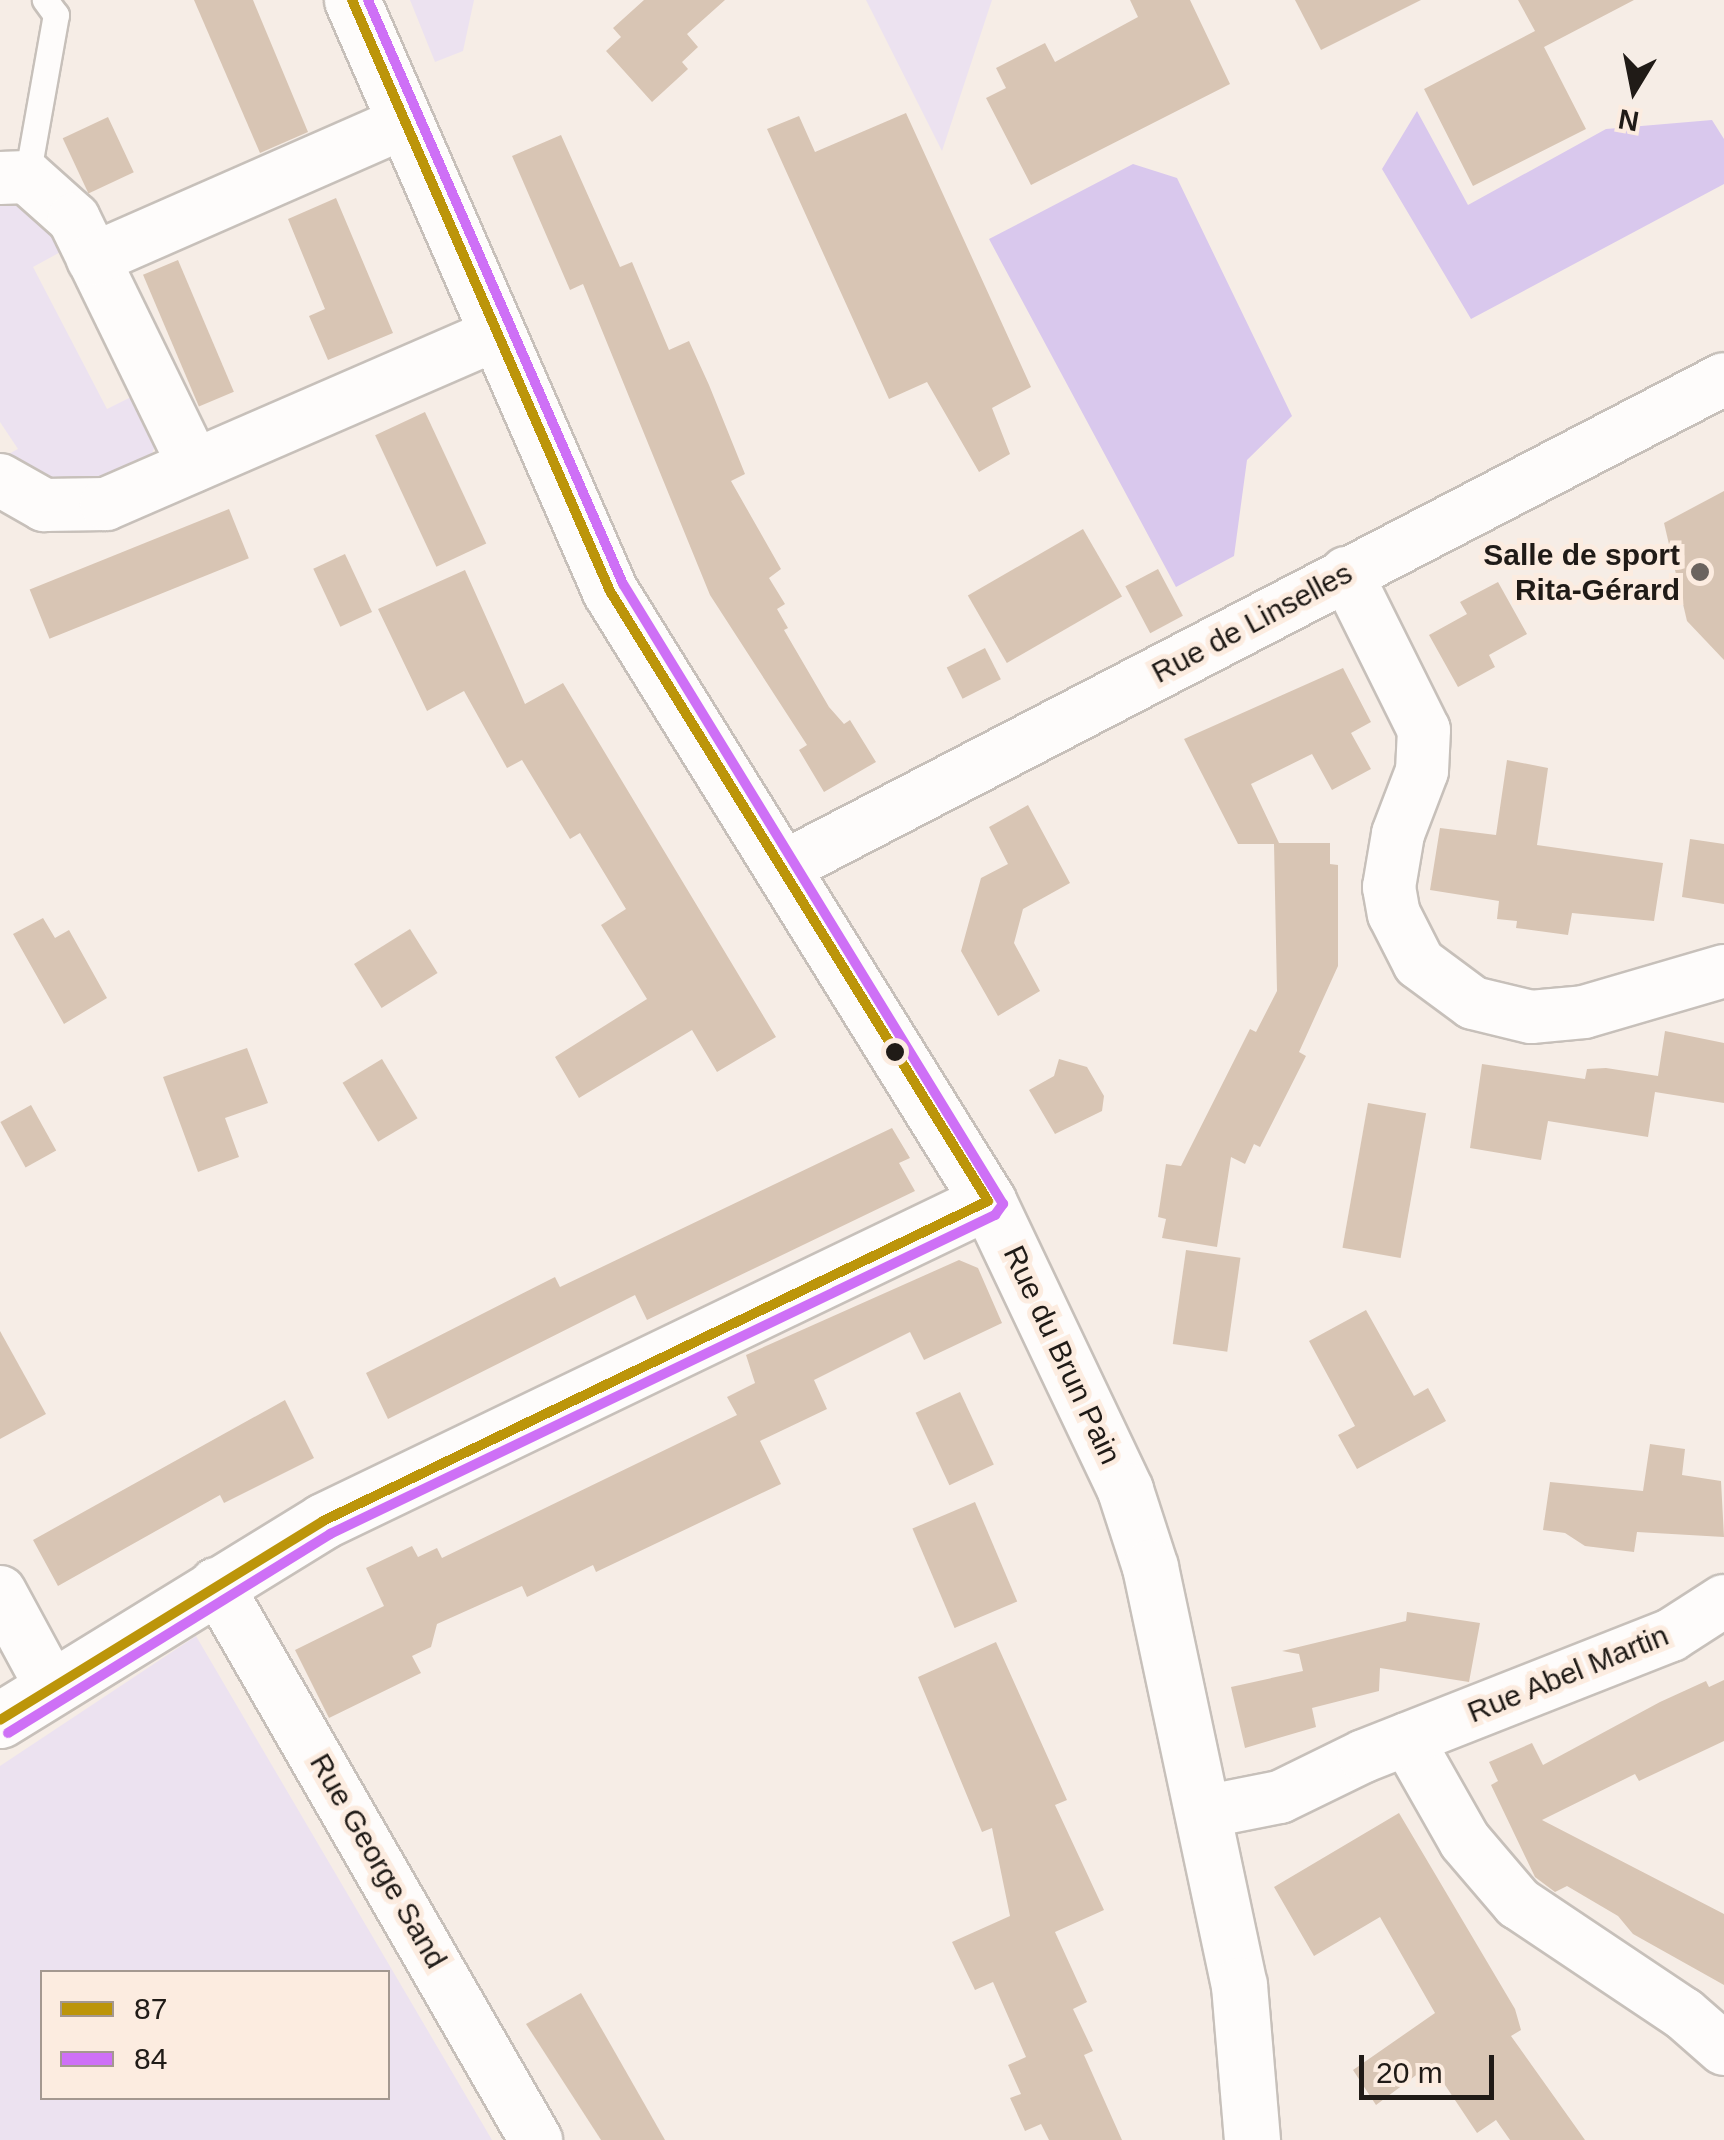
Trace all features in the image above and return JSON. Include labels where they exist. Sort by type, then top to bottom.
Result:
[{"type":"main road","name":"Rue du Brun Pain","points":[[352,0],[610,591],[988,1200],[1125,1490],[1150,1567],[1238,1984],[1252,2140]]},
{"type":"main road","points":[[0,1720],[216,1584],[410,1476],[988,1200]]},
{"type":"street","points":[[93,259],[404,123]]},
{"type":"street","points":[[14,177],[74,219],[194,464]]},
{"type":"street","points":[[0,480],[44,505],[76,508],[106,504],[496,335]]},
{"type":"street","name":"Rue de Linselles","points":[[782,868],[1724,379]]},
{"type":"street","points":[[1346,574],[1424,730],[1422,771],[1398,834],[1389,888],[1394,914],[1418,963],[1473,1003],[1530,1017],[1584,1012],[1724,971]]},
{"type":"street","name":"Rue George Sand","points":[[216,1584],[536,2140]]},
{"type":"street","points":[[0,1592],[52,1688]]},
{"type":"street","name":"Rue Abel Martin","points":[[1204,1812],[1280,1797],[1407,1738],[1671,1635],[1724,1601]]},
{"type":"street","points":[[1407,1738],[1466,1842],[1518,1903],[1684,2014],[1724,2049]]},
{"type":"lane","points":[[14,177],[56,15],[45,0]]},
{"type":"shaded area","points":[[410,0],[474,0],[463,51],[435,62]]},
{"type":"shaded area","points":[[866,0],[992,0],[942,151]]},
{"type":"shaded area","points":[[1417,111],[1468,205],[1606,129],[1712,120],[1724,139],[1724,184],[1471,319],[1382,169]]},
{"type":"shaded area","points":[[1133,164],[1177,178],[1292,416],[1247,460],[1234,556],[1176,587],[989,239]]},
{"type":"shaded area","points":[[0,201],[37,206],[66,249],[33,267],[107,409],[137,394],[158,439],[148,463],[82,487],[12,472],[3,457],[18,449],[0,422]]},
{"type":"shaded area","points":[[196,1636],[492,2140],[0,2140],[0,1766]]},
{"type":"building","points":[[194,0],[253,0],[308,132],[260,153]]},
{"type":"building","points":[[644,0],[725,0],[687,34],[698,47],[682,62],[688,69],[652,102],[606,51],[621,37],[613,28]]},
{"type":"building","points":[[1130,0],[1190,0],[1230,84],[1031,185],[986,98],[1006,88],[996,68],[1045,43],[1055,62],[1138,17]]},
{"type":"building","points":[[1295,0],[1421,0],[1321,50]]},
{"type":"building","points":[[1518,0],[1634,0],[1544,47],[1586,129],[1473,186],[1424,89],[1535,31]]},
{"type":"building","points":[[906,113],[1031,387],[992,408],[1010,454],[979,472],[927,382],[889,399],[767,129],[799,116],[815,152]]},
{"type":"building","points":[[108,117],[134,172],[88,193],[63,138]]},
{"type":"building","points":[[561,135],[620,267],[632,262],[669,350],[689,341],[709,385],[745,474],[731,481],[781,569],[769,578],[785,604],[777,609],[788,628],[784,630],[829,707],[844,724],[850,720],[876,762],[824,792],[799,750],[807,745],[710,595],[583,284],[570,290],[512,156]]},
{"type":"building","points":[[336,198],[393,333],[328,360],[309,316],[325,309],[288,219]]},
{"type":"building","points":[[178,260],[234,392],[199,406],[143,275]]},
{"type":"building","points":[[425,412],[486,543],[436,567],[375,435]]},
{"type":"building","name":"Salle de sport Rita-Gérard","points":[[1724,491],[1724,660],[1687,621],[1664,523]]},
{"type":"building","points":[[229,509],[249,558],[50,639],[30,590]]},
{"type":"building","points":[[1083,529],[1122,597],[1007,663],[968,596]]},
{"type":"building","points":[[345,554],[372,612],[340,627],[313,569]]},
{"type":"building","points":[[1158,569],[1183,616],[1150,633],[1125,586]]},
{"type":"building","points":[[465,570],[525,704],[563,683],[776,1037],[717,1072],[692,1030],[579,1098],[555,1057],[647,999],[601,925],[626,909],[580,833],[570,839],[522,760],[507,768],[464,691],[427,711],[378,609]]},
{"type":"building","points":[[1498,582],[1527,634],[1489,655],[1495,667],[1458,687],[1429,635],[1467,614],[1460,602]]},
{"type":"building","points":[[985,648],[1001,679],[963,699],[947,668]]},
{"type":"building","points":[[1343,668],[1371,722],[1351,733],[1371,769],[1332,790],[1312,754],[1251,784],[1279,843],[1330,843],[1330,864],[1338,865],[1338,966],[1299,1052],[1306,1056],[1260,1147],[1254,1144],[1245,1164],[1231,1157],[1217,1247],[1162,1238],[1166,1219],[1158,1217],[1166,1164],[1181,1166],[1250,1029],[1256,1032],[1277,991],[1274,844],[1238,844],[1184,739]]},
{"type":"building","points":[[1507,760],[1548,768],[1537,845],[1663,863],[1654,921],[1572,913],[1568,935],[1516,928],[1517,921],[1497,919],[1499,901],[1430,890],[1440,828],[1496,835]]},
{"type":"building","points":[[1028,805],[1070,883],[1023,909],[1014,943],[1040,991],[998,1016],[961,951],[981,878],[1008,864],[989,827]]},
{"type":"building","points":[[1690,839],[1724,844],[1724,904],[1682,897]]},
{"type":"building","points":[[43,918],[55,938],[69,930],[107,998],[64,1024],[13,934]]},
{"type":"building","points":[[410,929],[438,973],[382,1008],[354,964]]},
{"type":"building","points":[[1665,1031],[1724,1043],[1724,1103],[1655,1092],[1648,1137],[1548,1121],[1541,1160],[1470,1148],[1482,1064],[1585,1079],[1587,1069],[1606,1068],[1658,1076]]},
{"type":"building","points":[[247,1048],[268,1103],[225,1118],[239,1157],[198,1172],[163,1077]]},
{"type":"building","points":[[382,1059],[418,1118],[378,1142],[343,1083]]},
{"type":"building","points":[[1059,1059],[1087,1067],[1104,1096],[1102,1111],[1055,1134],[1029,1090],[1054,1076]]},
{"type":"building","points":[[1368,1103],[1426,1113],[1401,1258],[1342,1248]]},
{"type":"building","points":[[31,1105],[56,1150],[26,1167],[0,1122]]},
{"type":"building","points":[[892,1128],[910,1158],[899,1163],[915,1191],[647,1320],[635,1295],[388,1419],[366,1373],[555,1277],[560,1287]]},
{"type":"building","points":[[1186,1250],[1240,1258],[1227,1352],[1173,1344]]},
{"type":"building","points":[[959,1260],[978,1268],[1002,1323],[924,1360],[910,1332],[814,1380],[827,1409],[760,1441],[781,1484],[596,1572],[593,1565],[527,1597],[522,1586],[437,1624],[431,1647],[412,1656],[421,1673],[329,1718],[295,1650],[384,1606],[366,1568],[412,1546],[418,1557],[437,1548],[442,1558],[737,1415],[727,1397],[755,1383],[746,1355]]},
{"type":"building","points":[[1366,1310],[1414,1396],[1428,1388],[1446,1421],[1357,1469],[1338,1435],[1355,1426],[1309,1341]]},
{"type":"building","points":[[0,1331],[46,1414],[0,1439]]},
{"type":"building","points":[[960,1392],[994,1465],[949,1485],[916,1413]]},
{"type":"building","points":[[285,1400],[314,1458],[224,1503],[220,1495],[58,1586],[33,1540]]},
{"type":"building","points":[[1650,1444],[1685,1449],[1682,1475],[1721,1481],[1724,1537],[1637,1532],[1634,1552],[1585,1546],[1565,1533],[1543,1530],[1550,1482],[1643,1491]]},
{"type":"building","points":[[975,1502],[1017,1601],[955,1628],[912,1529]]},
{"type":"building","points":[[1407,1612],[1480,1623],[1469,1682],[1380,1668],[1379,1691],[1312,1708],[1316,1727],[1245,1748],[1231,1687],[1303,1671],[1299,1654],[1282,1651],[1406,1621]]},
{"type":"building","points":[[996,1642],[1067,1800],[1055,1805],[1104,1910],[1055,1932],[1087,2002],[1073,2009],[1093,2051],[1084,2055],[1122,2140],[1049,2140],[1041,2124],[1025,2131],[1010,2098],[1021,2094],[1008,2065],[1026,2057],[993,1982],[975,1990],[952,1942],[1010,1916],[992,1828],[982,1832],[918,1677]]},
{"type":"building","points":[[1724,1680],[1724,1741],[1639,1781],[1635,1774],[1542,1820],[1724,1914],[1724,1985],[1633,1934],[1618,1916],[1567,1886],[1555,1892],[1535,1877],[1491,1785],[1498,1781],[1489,1762],[1532,1743],[1543,1765],[1660,1702],[1706,1681],[1709,1687]]},
{"type":"building","points":[[1399,1813],[1515,2009],[1521,2030],[1511,2036],[1585,2140],[1510,2140],[1496,2120],[1477,2133],[1431,2064],[1376,2105],[1353,2070],[1435,2013],[1380,1917],[1314,1956],[1274,1887]]},
{"type":"building","points":[[581,1993],[665,2140],[601,2140],[526,2024]]},
{"type":"transit line","name":"87","points":[[0,1720],[323,1521],[988,1201],[610,591],[352,0]]},
{"type":"transit line","name":"84","points":[[8,1733],[330,1534],[995,1215],[1003,1204],[623,584],[368,0]]},
{"type":"place","name":"Salle de sport Rita-Gérard","points":[[1700,572]]}]
